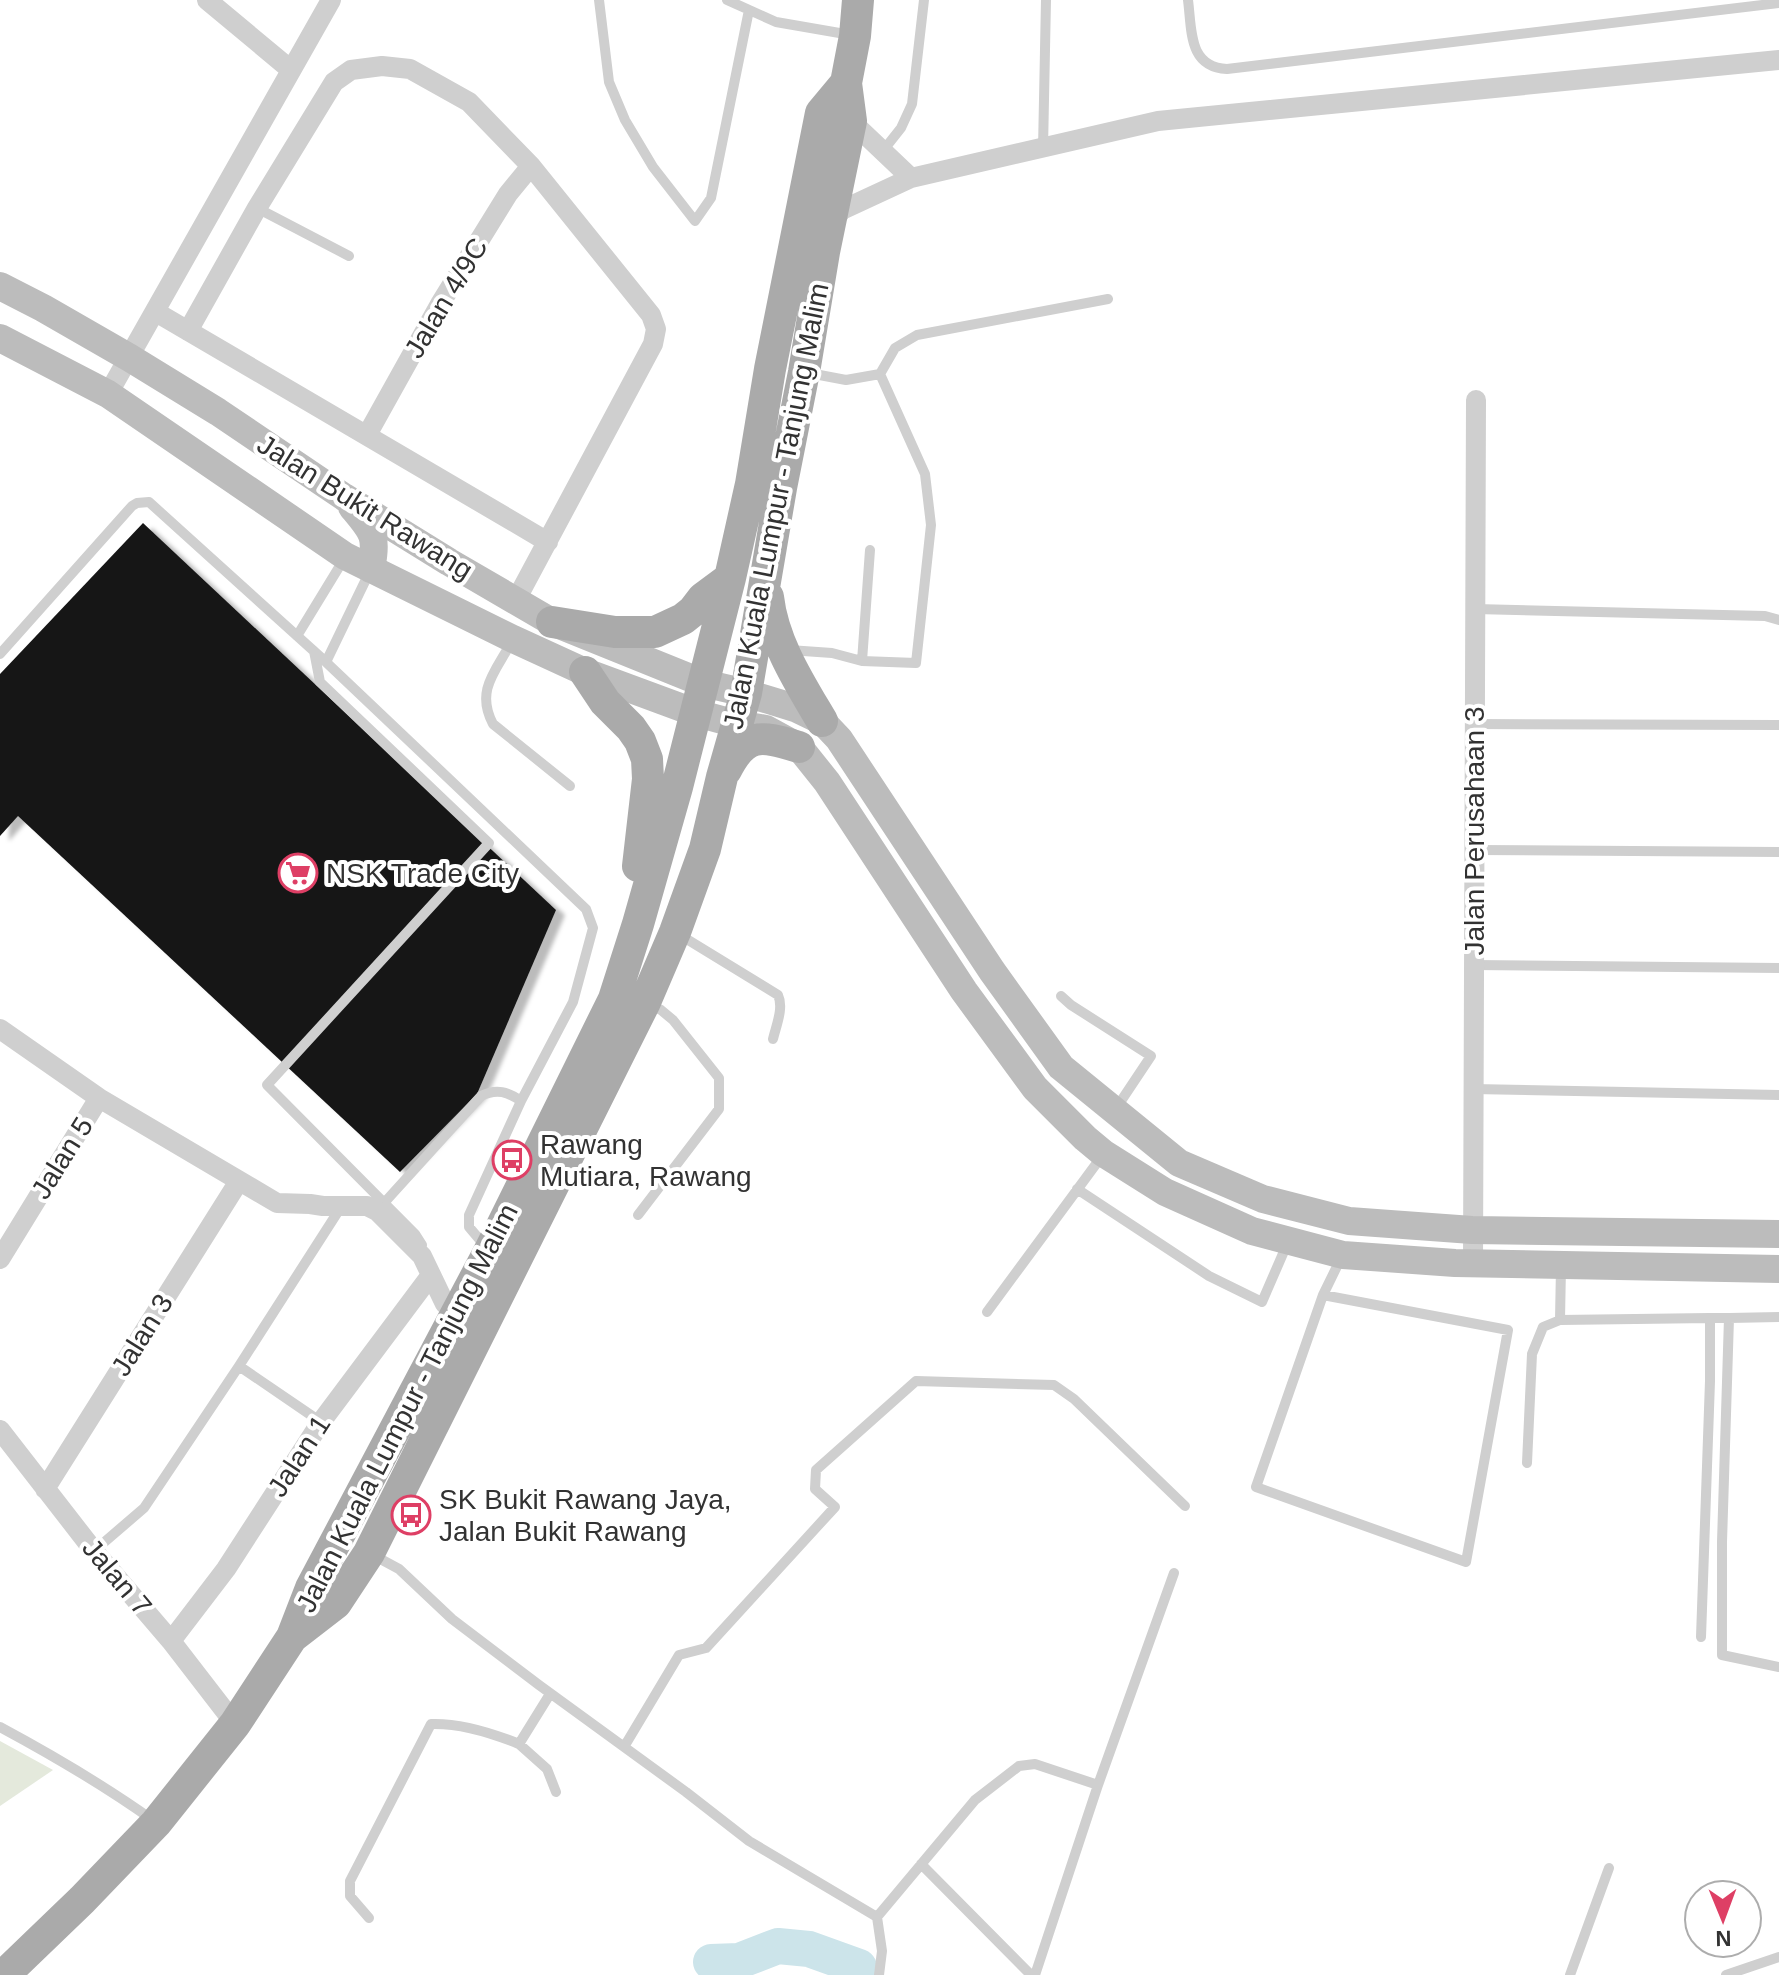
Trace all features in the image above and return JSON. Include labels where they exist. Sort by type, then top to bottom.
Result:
[{"type":"main road","name":"Jalan Kuala Lumpur - Tanjung Malim","points":[[4,1975],[156,1823],[235,1724],[292,1637],[311,1588],[490,1250],[629,1001],[675,932],[705,849],[746,693],[824,252],[851,121],[846,83],[858,0]]},
{"type":"main road","name":"Jalan Kuala Lumpur - Tanjung Malim","points":[[292,1637],[336,1603],[369,1553],[629,1001],[664,833],[751,484],[770,369],[821,113],[846,83]]},
{"type":"main road","points":[[552,622],[615,632],[655,632],[683,619],[703,598],[730,578]]},
{"type":"main road","points":[[766,578],[775,630],[796,677],[822,721]]},
{"type":"main road","points":[[585,672],[605,702],[631,728],[647,759],[648,779],[629,1001]]},
{"type":"main road","points":[[722,777],[734,753],[744,743],[766,739],[799,747]]},
{"type":"street","points":[[207,0],[291,70]]},
{"type":"street","points":[[108,394],[331,0]]},
{"type":"street","points":[[830,224],[842,210],[911,178],[1158,121],[1779,60]]},
{"type":"street","points":[[188,331],[257,208],[334,82],[351,70],[382,66],[410,69],[469,102],[531,166],[651,315],[656,329],[653,344],[516,600]]},
{"type":"street","points":[[851,121],[911,178]]},
{"type":"street","name":"Jalan 4/9C","points":[[367,435],[448,292],[508,194],[531,166]]},
{"type":"street","name":"Jalan Bukit Rawang","points":[[0,286],[130,358],[218,412],[344,497],[552,622],[700,698],[737,724],[766,729],[799,747]]},
{"type":"street","points":[[156,312],[548,542]]},
{"type":"street","name":"Jalan Bukit Rawang","points":[[0,338],[108,394],[345,556],[513,639],[585,672],[700,698],[746,693],[795,708],[822,721]]},
{"type":"street","name":"Jalan Perusahaan 3","points":[[1473,1263],[1476,400]]},
{"type":"street","points":[[344,497],[369,527],[376,546],[371,569]]},
{"type":"street","points":[[822,721],[839,739],[992,971],[1061,1067],[1179,1163],[1263,1199],[1349,1221],[1472,1230],[1779,1234]]},
{"type":"street","points":[[799,747],[827,782],[964,991],[1035,1088],[1103,1153],[1165,1192],[1252,1231],[1343,1255],[1473,1263],[1779,1269]]},
{"type":"street","points":[[991,1028],[1018,1008]]},
{"type":"street","points":[[0,1029],[99,1098],[277,1203],[367,1206],[377,1211],[422,1256],[443,1310]]},
{"type":"street","name":"Jalan 5","points":[[0,1259],[99,1098]]},
{"type":"street","name":"Jalan 3","points":[[45,1489],[239,1181]]},
{"type":"street","name":"Jalan 1","points":[[171,1641],[226,1569],[321,1422],[431,1275]]},
{"type":"street","name":"Jalan 7","points":[[0,1430],[235,1724]]},
{"type":"lane","points":[[599,0],[609,82],[625,120],[653,167],[695,221],[711,198],[749,10]]},
{"type":"lane","points":[[727,0],[776,22],[855,36]]},
{"type":"lane","points":[[882,152],[901,128],[912,104],[924,0]]},
{"type":"lane","points":[[1043,149],[1046,0]]},
{"type":"lane","points":[[1188,0],[1196,52],[1209,65],[1227,69],[1779,3]]},
{"type":"lane","points":[[257,208],[349,256]]},
{"type":"lane","points":[[880,374],[895,348],[917,335],[1108,299]]},
{"type":"lane","points":[[804,372],[846,380],[880,374]]},
{"type":"lane","points":[[783,650],[832,653],[862,661],[916,663],[931,525],[925,474],[880,374]]},
{"type":"lane","points":[[0,654],[132,506],[143,501],[154,505],[326,662],[586,909],[593,928],[573,1002],[521,1101],[468,1221],[472,1233],[490,1250]]},
{"type":"lane","points":[[862,661],[870,550]]},
{"type":"lane","points":[[297,636],[345,556]]},
{"type":"lane","points":[[326,662],[371,569]]},
{"type":"lane","points":[[1475,609],[1765,616],[1779,620]]},
{"type":"lane","points":[[513,639],[487,688],[488,715],[493,724],[570,786]]},
{"type":"lane","points":[[314,651],[320,682],[489,843],[267,1085],[415,1234],[444,1284],[443,1310]]},
{"type":"lane","points":[[1474,724],[1779,725]]},
{"type":"lane","points":[[1474,850],[1779,852]]},
{"type":"lane","points":[[675,932],[778,995],[780,1008],[773,1039]]},
{"type":"lane","points":[[1473,965],[1779,968]]},
{"type":"lane","points":[[1061,996],[1151,1056],[1114,1112]]},
{"type":"lane","points":[[629,1001],[661,1010],[673,1020],[719,1078],[719,1109],[638,1215]]},
{"type":"lane","points":[[1473,1089],[1779,1095]]},
{"type":"lane","points":[[384,1203],[481,1096],[502,1091],[521,1101]]},
{"type":"lane","points":[[987,1312],[1103,1153]]},
{"type":"lane","points":[[1077,1189],[1209,1276],[1262,1302],[1289,1241]]},
{"type":"lane","points":[[94,1551],[144,1508],[341,1207]]},
{"type":"lane","points":[[1323,1295],[1508,1330],[1466,1562],[1256,1487],[1323,1295],[1343,1255]]},
{"type":"lane","points":[[1560,1320],[1561,1265]]},
{"type":"lane","points":[[1527,1463],[1532,1354],[1543,1327],[1560,1320],[1779,1317]]},
{"type":"lane","points":[[1701,1637],[1710,1318]]},
{"type":"lane","points":[[1729,1318],[1722,1655],[1779,1667]]},
{"type":"lane","points":[[425,1348],[431,1337]]},
{"type":"lane","points":[[239,1366],[321,1422]]},
{"type":"lane","points":[[394,1430],[407,1381]]},
{"type":"lane","points":[[624,1747],[679,1655],[706,1648],[835,1507],[815,1489],[816,1470],[916,1381],[1054,1385],[1074,1399],[1185,1506]]},
{"type":"lane","points":[[369,1553],[399,1569],[452,1619],[749,1841],[877,1917]]},
{"type":"lane","points":[[921,1864],[1033,1975],[1174,1573]]},
{"type":"lane","points":[[519,1744],[550,1694]]},
{"type":"lane","points":[[369,1918],[350,1896],[350,1881],[431,1724],[447,1723],[519,1744],[547,1769],[556,1792]]},
{"type":"lane","points":[[0,1727],[104,1786],[156,1823]]},
{"type":"lane","points":[[879,1975],[882,1951],[877,1917],[975,1800],[1019,1766],[1035,1764],[1098,1785]]},
{"type":"lane","points":[[1570,1975],[1609,1868]]},
{"type":"lane","points":[[1726,1975],[1779,1957]]},
{"type":"shaded area","points":[[0,1741],[53,1770],[0,1806]]},
{"type":"building","name":"NSK Trade City","points":[[143,523],[556,910],[477,1094],[400,1172],[18,816],[0,836],[0,674]]},
{"type":"waterway","points":[[711,1962],[739,1961],[778,1946],[809,1949],[859,1967]]},
{"type":"place","name":"NSK Trade City","points":[[298,873]]},
{"type":"place","name":"Rawang Mutiara, Rawang","points":[[512,1160]]},
{"type":"place","name":"SK Bukit Rawang Jaya, Jalan Bukit Rawang","points":[[411,1515]]}]
